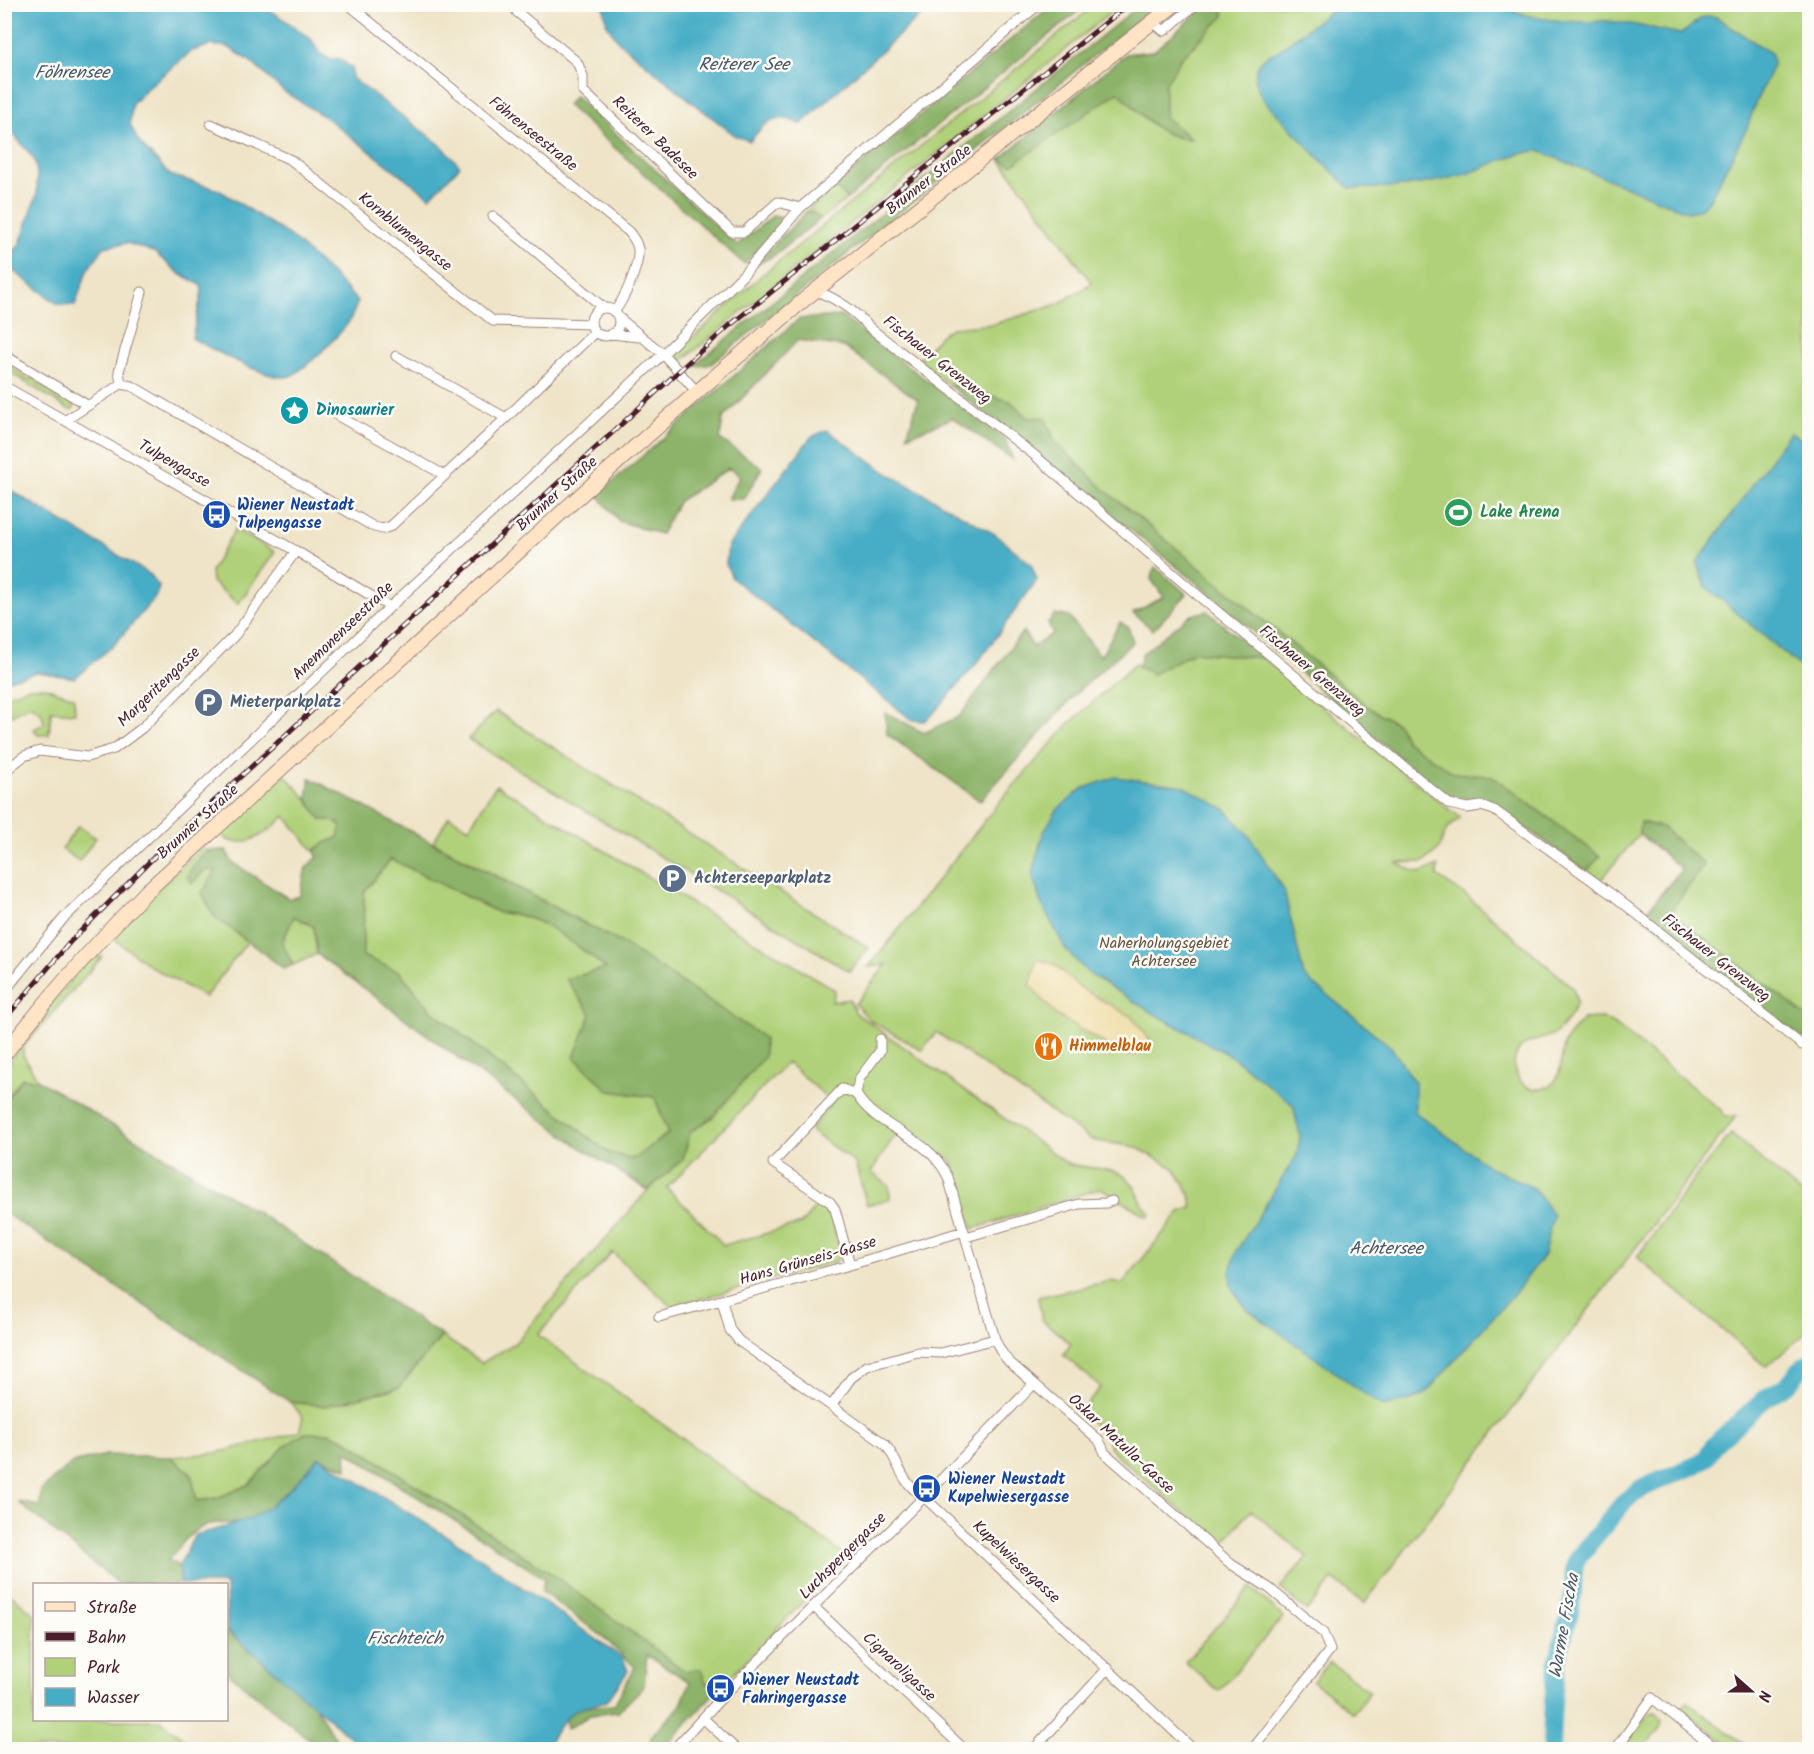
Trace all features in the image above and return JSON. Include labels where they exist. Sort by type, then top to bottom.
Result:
[{"type":"main road","name":"Brunner Straße","points":[[4,1055],[72,970],[146,892],[584,492],[816,291],[1175,4]]},
{"type":"street","name":"Föhrenseestraße","points":[[348,4],[629,232],[638,249],[637,261],[616,315]]},
{"type":"street","name":"Reiterer Badesee","points":[[515,4],[517,12],[577,62],[583,76],[583,91],[732,232],[744,232],[778,202],[800,208]]},
{"type":"street","points":[[663,354],[743,275],[800,208],[1039,4]]},
{"type":"street","points":[[1154,23],[1164,31],[1196,4]]},
{"type":"street","name":"Kornblumengasse","points":[[210,124],[291,160],[493,321],[593,328]]},
{"type":"street","points":[[493,216],[663,354],[697,392]]},
{"type":"street","name":"Fischauer Grenzweg","points":[[816,291],[832,297],[856,312],[870,328],[1033,454],[1200,597],[1449,804],[1467,808],[1481,806],[1494,810],[1614,896],[1802,1045]]},
{"type":"street","points":[[121,384],[119,371],[141,292]]},
{"type":"street","points":[[66,420],[121,384],[132,386],[374,527],[383,529],[391,526],[506,418],[593,328],[593,315],[604,308]]},
{"type":"street","points":[[611,334],[618,325],[616,315]]},
{"type":"street","points":[[593,328],[603,336],[611,334],[641,337]]},
{"type":"street","name":"Anemonenseestraße","points":[[4,992],[63,919],[390,607],[663,354]]},
{"type":"street","points":[[4,355],[87,405]]},
{"type":"street","points":[[396,356],[506,418]]},
{"type":"street","name":"Tulpengasse","points":[[4,386],[296,551],[390,607]]},
{"type":"street","points":[[338,416],[444,475]]},
{"type":"street","name":"Margeritengasse","points":[[4,775],[24,756],[40,751],[87,757],[114,749],[142,728],[235,635],[296,551]]},
{"type":"street","points":[[856,1094],[859,1079],[880,1051],[880,1039]]},
{"type":"street","name":"Oskar Matulla-Gasse","points":[[850,1265],[835,1209],[830,1202],[773,1163],[842,1089],[856,1094],[864,1107],[929,1150],[942,1165],[948,1177],[996,1340],[1008,1361],[1099,1440],[1105,1453],[1231,1564],[1269,1588],[1323,1633],[1330,1650],[1252,1749]]},
{"type":"street","name":"Hans Grünseis-Gasse","points":[[659,1317],[1079,1204],[1112,1201]]},
{"type":"street","name":"Kupelwiesergasse","points":[[722,1301],[730,1330],[739,1341],[885,1444],[894,1456],[903,1479],[912,1489],[924,1497],[1194,1749]]},
{"type":"street","points":[[832,1405],[851,1378],[867,1366],[918,1352],[941,1353],[996,1340]]},
{"type":"street","name":"Luchspergergasse","points":[[674,1749],[1034,1384]]},
{"type":"street","name":"Cignaroligasse","points":[[813,1606],[966,1749]]},
{"type":"street","points":[[1033,1749],[1108,1668]]},
{"type":"street","points":[[1615,1749],[1652,1698],[1717,1749]]},
{"type":"street","points":[[703,1718],[737,1749]]},
{"type":"green space","points":[[1096,4],[1120,5],[680,362],[676,353],[762,275]]},
{"type":"green space","points":[[1052,5],[1086,5],[847,199],[835,186]]},
{"type":"green space","points":[[1140,5],[1157,5],[711,364],[692,367]]},
{"type":"green space","name":"Lake Arena","points":[[1207,5],[1809,5],[1809,1032],[1803,1039],[1643,916],[1682,869],[1639,834],[1600,881],[1486,800],[1473,803],[1452,803],[1191,578],[918,360],[941,335],[951,328],[994,324],[1058,304],[1092,283],[1000,159],[1126,54],[1154,51]]},
{"type":"green space","points":[[1207,5],[1222,5],[1224,16],[1181,58],[1165,85],[1165,117],[1191,139],[1179,138],[1159,129],[1118,92],[1012,165],[1000,159],[1126,54],[1154,51]]},
{"type":"green space","points":[[575,96],[737,245],[774,215],[784,220],[744,264],[567,105]]},
{"type":"green space","points":[[835,186],[847,199],[820,219],[812,212],[806,212]]},
{"type":"green space","points":[[806,212],[812,212],[820,219],[773,256],[754,266]]},
{"type":"green space","points":[[841,316],[1005,439],[1013,460],[953,418],[907,436],[918,400],[844,347],[798,340],[723,418],[720,439],[762,468],[744,499],[728,499],[740,475],[729,468],[679,501],[661,534],[619,521],[598,495],[799,319]]},
{"type":"green space","points":[[4,362],[29,379],[37,379],[39,384],[63,398],[65,396],[74,402],[74,408],[68,409],[5,369]]},
{"type":"green space","points":[[948,384],[1010,401],[1028,418],[1045,417],[1055,442],[1104,489],[1371,709],[1398,724],[1406,741],[1454,773],[1492,776],[1600,856],[1587,871],[1486,800],[1473,803],[1452,803],[1191,578]]},
{"type":"green space","points":[[235,529],[275,552],[238,604],[212,582],[211,571]]},
{"type":"green space","points":[[1155,567],[1187,594],[1153,630],[1133,613],[1164,597],[1151,579]]},
{"type":"green space","points":[[1207,611],[1263,658],[1193,652],[1153,674],[1139,667],[1142,654],[1189,616]]},
{"type":"green space","points":[[1055,614],[1069,617],[1101,656],[1120,622],[1128,627],[1133,642],[1079,690],[980,801],[887,734],[885,712],[924,733],[960,716],[1023,631],[1033,647],[1053,633],[1048,623]]},
{"type":"green space","name":"Naherholungsgebiet Achtersee","points":[[1193,652],[1263,658],[1461,817],[1447,829],[1439,849],[1423,862],[1396,863],[1419,873],[1438,866],[1437,876],[1468,897],[1573,988],[1577,1002],[1563,1026],[1556,1033],[1522,1046],[1519,1050],[1514,1067],[1521,1082],[1535,1089],[1552,1084],[1560,1070],[1564,1046],[1569,1035],[1583,1019],[1602,1018],[1618,1027],[1721,1110],[1725,1117],[1736,1116],[1364,1604],[1333,1579],[1307,1611],[1280,1588],[1307,1557],[1251,1510],[1221,1545],[1110,1449],[1107,1437],[1081,1412],[1101,1387],[1063,1355],[1071,1344],[1042,1320],[1038,1297],[1110,1281],[1123,1283],[1180,1212],[1192,1208],[1190,1194],[1174,1168],[1136,1147],[1092,1140],[936,1032],[922,1050],[871,1021],[855,1004],[887,964],[869,967],[1002,799],[1068,725],[1135,664],[1153,674]]},
{"type":"green space","points":[[30,687],[45,687],[74,697],[75,713],[51,711],[49,735],[38,735],[34,729],[44,724],[42,713],[30,705],[5,718],[5,696]]},
{"type":"green space","points":[[496,711],[869,948],[849,971],[468,739]]},
{"type":"green space","points":[[284,774],[307,799],[321,820],[332,820],[341,825],[338,838],[314,851],[285,816],[258,837],[242,842],[225,839],[222,832],[225,824]]},
{"type":"green space","points":[[310,778],[627,946],[764,1038],[764,1057],[713,1117],[690,1132],[683,1159],[648,1190],[577,1145],[317,954],[314,927],[294,916],[282,943],[293,965],[284,969],[214,916],[202,893],[216,871],[206,869],[192,883],[187,876],[198,859],[211,851],[226,850],[232,862],[289,899],[300,896],[306,868],[318,857],[314,851],[338,838],[341,825],[332,820],[321,820],[307,799]],"holes":[[[391,859],[499,913],[515,914],[543,924],[606,968],[566,979],[591,1014],[574,1057],[609,1091],[655,1097],[668,1134],[633,1159],[607,1152],[431,1010],[400,972],[363,956],[364,892]]]},
{"type":"green space","points":[[496,785],[835,990],[832,1002],[849,999],[856,1013],[1068,1164],[1112,1171],[1128,1179],[1134,1186],[1142,1204],[1151,1214],[1148,1217],[1101,1188],[973,1229],[952,1161],[901,1126],[871,1172],[889,1186],[890,1199],[867,1205],[855,1163],[810,1130],[832,1102],[787,1062],[667,1188],[724,1245],[801,1224],[820,1202],[830,1213],[840,1249],[837,1261],[672,1307],[612,1252],[538,1335],[849,1558],[831,1573],[718,1689],[685,1671],[549,1572],[346,1440],[328,1433],[286,1445],[248,1485],[217,1498],[197,1501],[191,1473],[171,1457],[216,1453],[299,1432],[303,1417],[290,1402],[326,1406],[398,1388],[442,1336],[482,1363],[515,1343],[648,1190],[683,1159],[690,1132],[713,1117],[627,946],[433,842],[449,816],[469,828]]},
{"type":"green space","points":[[1640,822],[1662,827],[1704,865],[1670,912],[1809,1018],[1809,1032],[1803,1039],[1643,916],[1682,869],[1639,834]]},
{"type":"green space","points":[[78,826],[96,838],[79,861],[62,849]]},
{"type":"green space","points":[[200,849],[212,850],[200,856],[206,869],[217,870],[214,916],[248,941],[205,997],[153,968],[113,938],[126,919]]},
{"type":"green space","points":[[391,859],[499,913],[529,918],[557,931],[607,968],[591,1014],[609,1091],[655,1097],[668,1133],[633,1159],[607,1152],[431,1010],[400,972],[362,956],[364,892]]},
{"type":"green space","points":[[294,916],[314,927],[317,954],[293,965],[282,943]]},
{"type":"green space","points":[[98,955],[102,957],[23,1047],[23,1055],[38,1080],[22,1078],[5,1101],[4,1069],[10,1064],[21,1041],[84,964]]},
{"type":"green space","points":[[22,1078],[38,1080],[258,1213],[442,1336],[398,1388],[326,1406],[290,1402],[5,1213],[5,1101]]},
{"type":"green space","points":[[1731,1134],[1809,1200],[1809,1330],[1766,1367],[1637,1257],[1697,1175]]},
{"type":"green space","points":[[305,1433],[328,1433],[346,1440],[549,1572],[685,1671],[701,1669],[705,1682],[718,1689],[663,1749],[651,1749],[651,1736],[681,1705],[690,1682],[647,1655],[644,1686],[618,1712],[590,1715],[567,1729],[565,1717],[582,1707],[614,1705],[635,1667],[602,1636],[542,1592],[544,1578],[346,1451],[347,1469],[319,1457],[284,1494],[252,1518],[242,1522],[209,1524],[192,1534],[168,1560],[179,1566],[181,1583],[118,1583],[18,1502],[40,1506],[41,1490],[72,1463],[106,1455],[171,1457],[191,1473],[197,1501],[217,1498],[248,1485],[286,1445]]},
{"type":"green space","points":[[1251,1587],[1283,1617],[1219,1691],[1185,1662]]},
{"type":"green space","points":[[5,1589],[33,1613],[33,1721],[161,1721],[196,1749],[5,1749]]},
{"type":"green space","points":[[228,1632],[312,1702],[342,1749],[321,1749],[228,1673]]},
{"type":"green space","points":[[1330,1662],[1370,1692],[1353,1713],[1313,1681]]},
{"type":"green space","points":[[1686,1701],[1751,1749],[1734,1749],[1681,1708]]},
{"type":"green space","points":[[1656,1712],[1662,1720],[1660,1728],[1643,1749],[1622,1749],[1646,1717]]},
{"type":"sand","points":[[1037,959],[1054,964],[1079,987],[1132,1017],[1153,1046],[1140,1054],[1126,1056],[1057,1016],[1030,985]]},
{"type":"water","name":"Föhrensee","points":[[5,4],[254,5],[288,22],[312,40],[319,53],[331,60],[338,58],[352,68],[352,78],[442,146],[460,166],[430,197],[325,117],[283,91],[249,60],[228,47],[211,45],[192,51],[147,88],[132,104],[130,124],[138,141],[170,175],[219,190],[290,236],[333,275],[358,302],[351,318],[328,345],[300,370],[286,377],[266,373],[192,338],[202,292],[201,285],[180,274],[154,252],[127,243],[104,247],[88,269],[75,305],[58,304],[13,271],[8,264],[9,257],[20,244],[37,194],[37,172],[34,159],[5,124]]},
{"type":"water","name":"Reiterer See","points":[[603,4],[932,5],[801,124],[792,120],[772,120],[750,141],[736,136],[618,41],[607,25]]},
{"type":"water","points":[[1340,4],[1503,5],[1522,14],[1544,19],[1616,22],[1680,34],[1701,19],[1710,16],[1716,17],[1772,54],[1773,65],[1747,128],[1709,201],[1700,209],[1688,212],[1539,151],[1512,156],[1469,173],[1440,181],[1395,187],[1350,188],[1265,102],[1256,81],[1256,69],[1263,59],[1276,52]]},
{"type":"water","points":[[827,430],[887,473],[995,534],[1031,564],[1037,580],[978,662],[932,715],[924,721],[912,720],[732,578],[726,564],[728,546],[811,437]]},
{"type":"water","points":[[1790,432],[1809,444],[1809,674],[1706,587],[1697,563]]},
{"type":"water","points":[[5,487],[151,575],[159,587],[157,595],[115,644],[75,678],[37,672],[5,681]]},
{"type":"water","name":"Achtersee","points":[[1115,777],[1184,786],[1225,809],[1248,834],[1284,890],[1304,976],[1391,1047],[1415,1082],[1415,1112],[1491,1168],[1534,1188],[1553,1215],[1544,1255],[1519,1288],[1423,1396],[1383,1407],[1247,1309],[1231,1287],[1230,1271],[1237,1250],[1297,1155],[1300,1136],[1293,1105],[1231,1056],[1146,1009],[1088,973],[1066,950],[1040,901],[1032,874],[1043,833],[1057,810],[1082,789]]},
{"type":"water","name":"Fischteich","points":[[319,1457],[470,1551],[623,1658],[628,1671],[607,1701],[575,1711],[563,1721],[545,1749],[364,1749],[228,1631],[228,1583],[181,1583],[179,1566],[195,1535],[234,1524],[263,1511],[284,1495]]},
{"type":"waterway","name":"Warme Fischa","points":[[1551,1750],[1556,1673],[1573,1596],[1576,1560],[1624,1502],[1640,1489],[1696,1465],[1706,1458],[1721,1438],[1767,1397],[1787,1385],[1803,1366],[1810,1363]]},
{"type":"railway","points":[[4,1020],[71,941],[156,855],[694,357],[729,326],[1129,4]]},
{"type":"place","name":"Dinosaurier","points":[[295,410]]},
{"type":"place","name":"Lake Arena","points":[[1459,512]]},
{"type":"place","name":"Wiener Neustadt Tulpengasse","points":[[216,514]]},
{"type":"place","name":"Mieterparkplatz","points":[[209,702]]},
{"type":"place","name":"Achterseeparkplatz","points":[[673,878]]},
{"type":"place","name":"Himmelblau","points":[[1048,1046]]},
{"type":"place","name":"Wiener Neustadt Kupelwiesergasse","points":[[927,1488]]},
{"type":"place","name":"Wiener Neustadt Fahringergasse","points":[[721,1689]]}]
